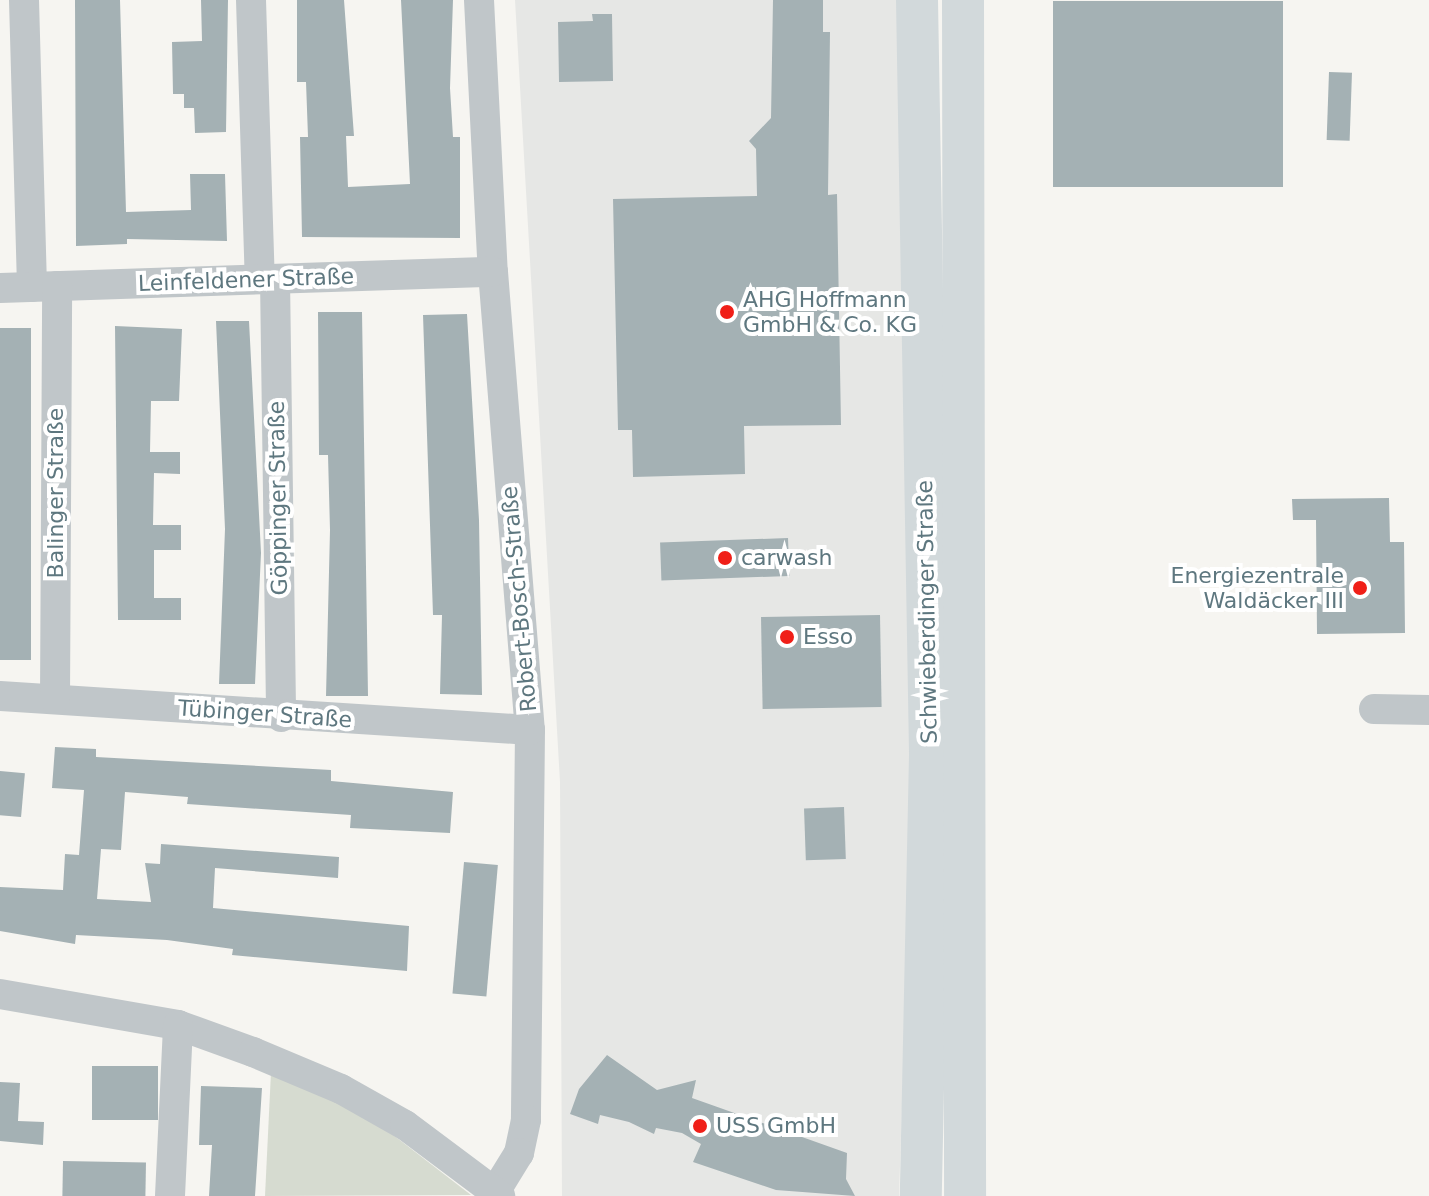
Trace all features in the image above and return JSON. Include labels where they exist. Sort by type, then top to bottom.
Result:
[{"type":"main road","name":"Schwieberdinger Straße","points":[[917,0],[930,755],[921,1196]]},
{"type":"main road","name":"Schwieberdinger Straße","points":[[963,0],[965,1196]]},
{"type":"main road","points":[[919,158],[963,158]]},
{"type":"main road","points":[[924,1067],[965,1066]]},
{"type":"street","name":"Balinger Straße","points":[[24,0],[44,286],[55,699]]},
{"type":"street","name":"Göppinger Straße","points":[[251,0],[268,279],[281,717]]},
{"type":"street","name":"Robert-Bosch-Straße","points":[[479,0],[493,272],[530,730],[526,1120],[519,1153],[498,1194]]},
{"type":"street","points":[[918,72],[899,95],[901,224],[920,252]]},
{"type":"street","name":"Leinfeldener Straße","points":[[0,288],[493,272]]},
{"type":"street","name":"Tübinger Straße","points":[[0,696],[281,717],[530,730]]},
{"type":"street","points":[[1374,709],[1429,710]]},
{"type":"street","points":[[0,994],[178,1025],[341,1089],[405,1125],[498,1194]]},
{"type":"street","points":[[170,1196],[178,1025]]},
{"type":"shaded area","points":[[515,0],[904,0],[915,718],[899,1196],[562,1196],[560,782]]},
{"type":"shaded area","points":[[271,1072],[366,1114],[471,1195],[265,1196]]},
{"type":"building","points":[[75,0],[120,0],[126,212],[191,210],[190,174],[225,174],[227,241],[127,239],[127,244],[76,246]]},
{"type":"building","points":[[201,0],[228,0],[226,132],[195,133],[194,108],[184,108],[184,94],[173,94],[172,42],[202,41]]},
{"type":"building","points":[[297,0],[344,0],[354,136],[346,136],[348,187],[410,184],[401,0],[453,0],[450,88],[453,137],[460,137],[460,238],[302,237],[300,137],[308,137],[306,82],[297,82]]},
{"type":"building","name":"AHG Hoffmann GmbH & Co. KG","points":[[773,0],[823,0],[823,32],[830,32],[828,195],[837,194],[841,425],[744,426],[745,474],[633,477],[632,430],[618,430],[613,199],[757,196],[756,149],[749,141],[771,118]]},
{"type":"building","points":[[1053,1],[1283,1],[1283,187],[1053,187]]},
{"type":"building","points":[[592,14],[612,14],[613,81],[559,82],[558,22],[593,21]]},
{"type":"building","points":[[1329,72],[1352,73],[1350,141],[1327,140]]},
{"type":"building","points":[[318,312],[362,312],[368,696],[326,696],[330,530],[328,455],[319,455]]},
{"type":"building","points":[[467,314],[479,520],[482,695],[440,694],[442,615],[433,615],[423,315]]},
{"type":"building","points":[[216,321],[249,321],[261,553],[255,684],[219,684],[225,529]]},
{"type":"building","points":[[115,326],[182,329],[179,401],[151,401],[150,452],[180,452],[180,474],[154,473],[153,525],[181,525],[181,550],[154,550],[154,598],[181,598],[181,620],[118,620]]},
{"type":"building","points":[[0,328],[31,328],[31,660],[0,660]]},
{"type":"building","name":"Energiezentrale Waldäcker III","points":[[1389,498],[1390,542],[1404,542],[1405,633],[1317,634],[1316,520],[1293,520],[1292,499]]},
{"type":"building","name":"carwash","points":[[788,538],[789,576],[661,580],[660,542]]},
{"type":"building","points":[[880,615],[882,707],[763,709],[761,617]]},
{"type":"building","points":[[55,747],[96,749],[96,757],[331,770],[331,781],[453,792],[450,833],[350,828],[351,815],[187,804],[188,797],[125,792],[121,850],[101,849],[97,899],[151,902],[145,863],[160,864],[161,844],[339,857],[338,878],[215,868],[213,908],[409,926],[407,971],[232,955],[233,949],[167,940],[76,935],[75,944],[0,931],[0,887],[63,890],[65,854],[79,855],[84,790],[52,788]]},
{"type":"building","points":[[0,771],[25,773],[21,817],[0,815]]},
{"type":"building","points":[[844,807],[846,859],[806,860],[804,808]]},
{"type":"building","points":[[464,862],[498,865],[486,996],[452,993]]},
{"type":"building","name":"USS GmbH","points":[[607,1055],[657,1090],[696,1080],[692,1098],[847,1153],[846,1179],[855,1196],[776,1190],[693,1162],[701,1144],[682,1133],[656,1128],[654,1134],[629,1122],[600,1115],[598,1124],[570,1114],[579,1089]]},
{"type":"building","points":[[92,1066],[158,1066],[158,1120],[92,1120]]},
{"type":"building","points":[[0,1082],[20,1083],[18,1121],[44,1122],[43,1145],[0,1141]]},
{"type":"building","points":[[201,1086],[262,1088],[255,1196],[209,1196],[212,1145],[199,1145]]},
{"type":"building","points":[[63,1161],[146,1162],[145,1196],[62,1196]]},
{"type":"place","name":"AHG Hoffmann GmbH & Co. KG","points":[[727,312]]},
{"type":"place","name":"carwash","points":[[725,558]]},
{"type":"place","name":"Energiezentrale Waldäcker III","points":[[1360,588]]},
{"type":"place","name":"Esso","points":[[787,637]]},
{"type":"place","name":"USS GmbH","points":[[700,1126]]}]
